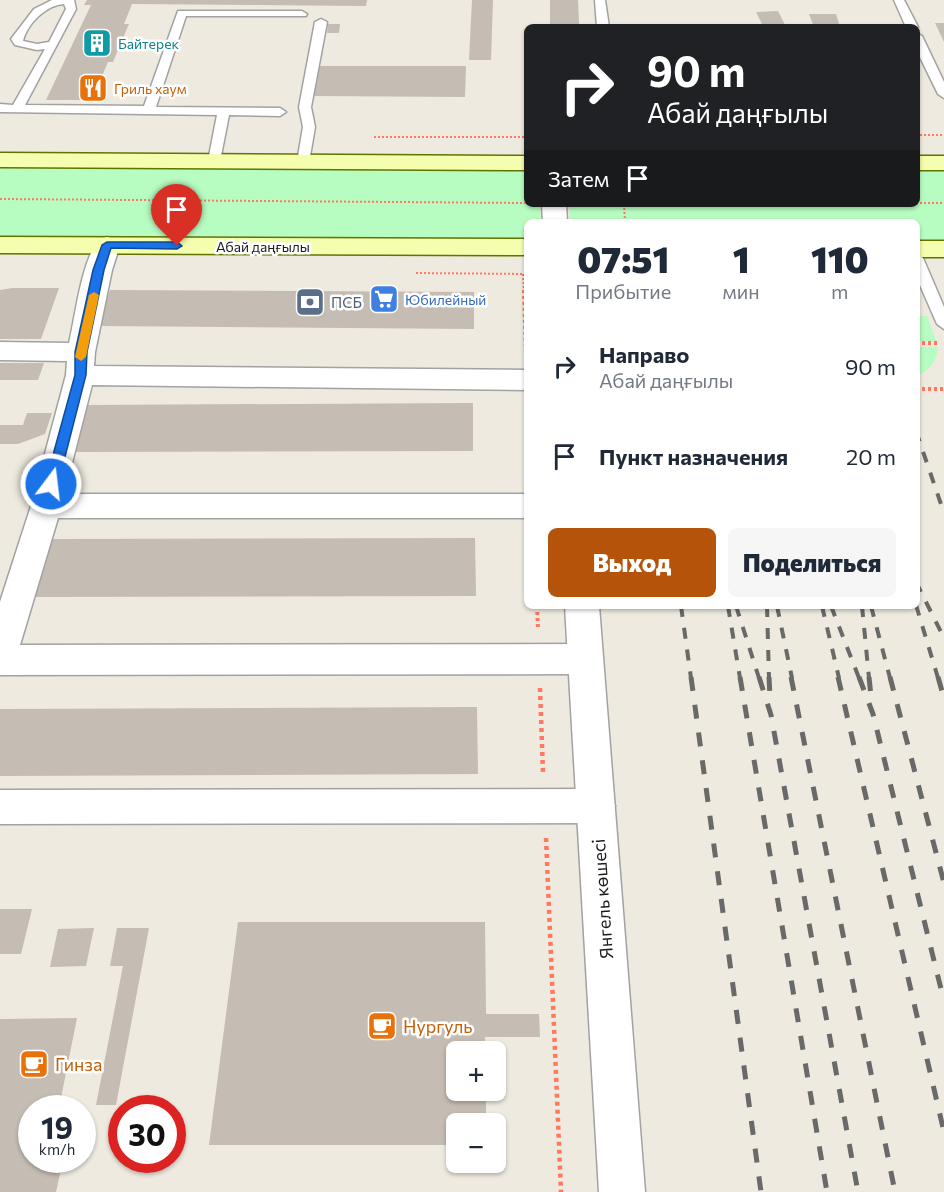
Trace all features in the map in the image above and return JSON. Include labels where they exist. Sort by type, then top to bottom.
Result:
[{"type":"main road","points":[[0,160],[524,163]]},
{"type":"main road","points":[[920,163],[944,163]]},
{"type":"main road","name":"Абай даңғылы","points":[[0,244],[524,247]]},
{"type":"main road","points":[[920,249],[944,249]]},
{"type":"street","points":[[0,656],[46,506],[81,364],[99,270],[107,245]]},
{"type":"street","points":[[0,351],[81,364],[524,380]]},
{"type":"street","points":[[46,506],[524,506]]},
{"type":"street","name":"Янгель көшесі","points":[[582,609],[622,1192]]},
{"type":"street","points":[[0,660],[585,659]]},
{"type":"street","points":[[0,807],[596,806]]},
{"type":"lane","points":[[600,0],[603,24]]},
{"type":"lane","points":[[899,0],[911,24]]},
{"type":"lane","points":[[17,108],[52,45],[71,9],[69,1],[43,6],[33,14],[17,39],[19,43],[28,47],[52,45]]},
{"type":"lane","points":[[149,109],[182,13],[302,14]]},
{"type":"lane","points":[[303,162],[309,127],[305,107],[321,22]]},
{"type":"lane","points":[[920,44],[944,94]]},
{"type":"lane","points":[[0,108],[280,112]]},
{"type":"lane","points":[[214,161],[224,110]]},
{"type":"lane","points":[[920,267],[944,324]]},
{"type":"path","points":[[920,135],[944,135]]},
{"type":"path","points":[[0,199],[524,202]]},
{"type":"path","points":[[920,203],[944,203]]},
{"type":"path","points":[[523,274],[524,303]]},
{"type":"path","points":[[920,343],[944,343]]},
{"type":"path","points":[[920,389],[944,389]]},
{"type":"path","points":[[539,659],[561,1192]]},
{"type":"green space","points":[[0,165],[516,169],[524,172],[524,207],[540,207],[541,219],[524,219],[524,241],[510,242],[0,239]]},
{"type":"green space","points":[[920,168],[944,168],[944,242],[920,242],[920,219],[570,219],[569,207],[920,207]]},
{"type":"green space","points":[[920,316],[927,316],[936,341],[920,341]]},
{"type":"green space","points":[[920,347],[938,347],[932,365],[920,374]]},
{"type":"building","name":"Байтерек","points":[[87,0],[367,0],[366,6],[132,4],[124,24],[129,24],[113,62],[108,62],[92,100],[46,100],[91,5],[84,5]]},
{"type":"building","points":[[472,0],[493,0],[491,60],[469,60]]},
{"type":"building","points":[[550,0],[578,0],[579,24],[550,24]]},
{"type":"building","points":[[778,11],[784,24],[762,24],[756,12]]},
{"type":"building","points":[[809,14],[836,14],[839,24],[813,24]]},
{"type":"building","points":[[935,23],[944,23],[944,42]]},
{"type":"building","points":[[328,24],[340,24],[339,33],[327,33]]},
{"type":"building","points":[[319,66],[466,66],[465,97],[314,96]]},
{"type":"building","points":[[59,288],[41,339],[0,339],[0,290]]},
{"type":"building","points":[[110,290],[474,292],[474,329],[98,326]]},
{"type":"building","points":[[0,363],[44,363],[38,380],[0,380]]},
{"type":"building","points":[[473,403],[473,451],[73,452],[87,405]]},
{"type":"building","points":[[27,413],[52,413],[45,434],[18,444],[0,444],[0,425],[23,425]]},
{"type":"building","points":[[475,538],[476,596],[32,597],[49,539]]},
{"type":"building","points":[[477,707],[478,774],[0,776],[0,709]]},
{"type":"building","points":[[0,909],[32,909],[21,954],[0,954]]},
{"type":"building","name":"Нургуль","points":[[238,922],[485,922],[486,1014],[539,1014],[540,1037],[485,1037],[485,1041],[446,1041],[446,1101],[486,1101],[486,1113],[446,1113],[446,1145],[209,1145]]},
{"type":"building","points":[[94,928],[86,966],[50,967],[58,929]]},
{"type":"building","points":[[117,928],[149,928],[118,1095],[108,1095],[108,1105],[96,1105],[123,966],[110,966]]},
{"type":"building","name":"Гинза","points":[[77,1018],[62,1095],[18,1095],[18,1173],[60,1173],[56,1192],[0,1192],[0,1019]]},
{"type":"railway","points":[[920,443],[944,513]]},
{"type":"railway","points":[[920,590],[944,638]]},
{"type":"railway","points":[[681,609],[691,678]]},
{"type":"railway","points":[[728,609],[740,678]]},
{"type":"railway","points":[[737,609],[759,678]]},
{"type":"railway","points":[[767,609],[769,678]]},
{"type":"railway","points":[[778,609],[792,678]]},
{"type":"railway","points":[[823,609],[839,678]]},
{"type":"railway","points":[[832,609],[859,678]]},
{"type":"railway","points":[[862,609],[869,678]]},
{"type":"railway","points":[[872,609],[890,678]]},
{"type":"railway","points":[[917,609],[938,678]]},
{"type":"railway","points":[[691,677],[761,1192]]},
{"type":"railway","points":[[740,677],[827,1192]]},
{"type":"railway","points":[[759,677],[771,715],[858,1192]]},
{"type":"railway","points":[[769,677],[770,697]]},
{"type":"railway","points":[[791,677],[895,1192]]},
{"type":"railway","points":[[838,677],[944,1132]]},
{"type":"railway","points":[[859,677],[873,714],[944,1001]]},
{"type":"railway","points":[[869,677],[871,696]]},
{"type":"railway","points":[[890,677],[944,883]]},
{"type":"railway","points":[[938,677],[944,698]]},
{"type":"slow traffic","points":[[81,357],[94,295]]},
{"type":"place","name":"Байтерек","points":[[97,43]]},
{"type":"place","name":"Гриль хаум","points":[[93,88]]},
{"type":"place","name":"Юбилейный","points":[[384,299]]},
{"type":"place","name":"ПСБ","points":[[310,302]]},
{"type":"place","name":"Нургуль","points":[[382,1026]]},
{"type":"place","name":"Гинза","points":[[34,1064]]},
{"type":"route","points":[[51,484],[80,375],[81,352],[99,270],[107,245],[177,246]]}]
